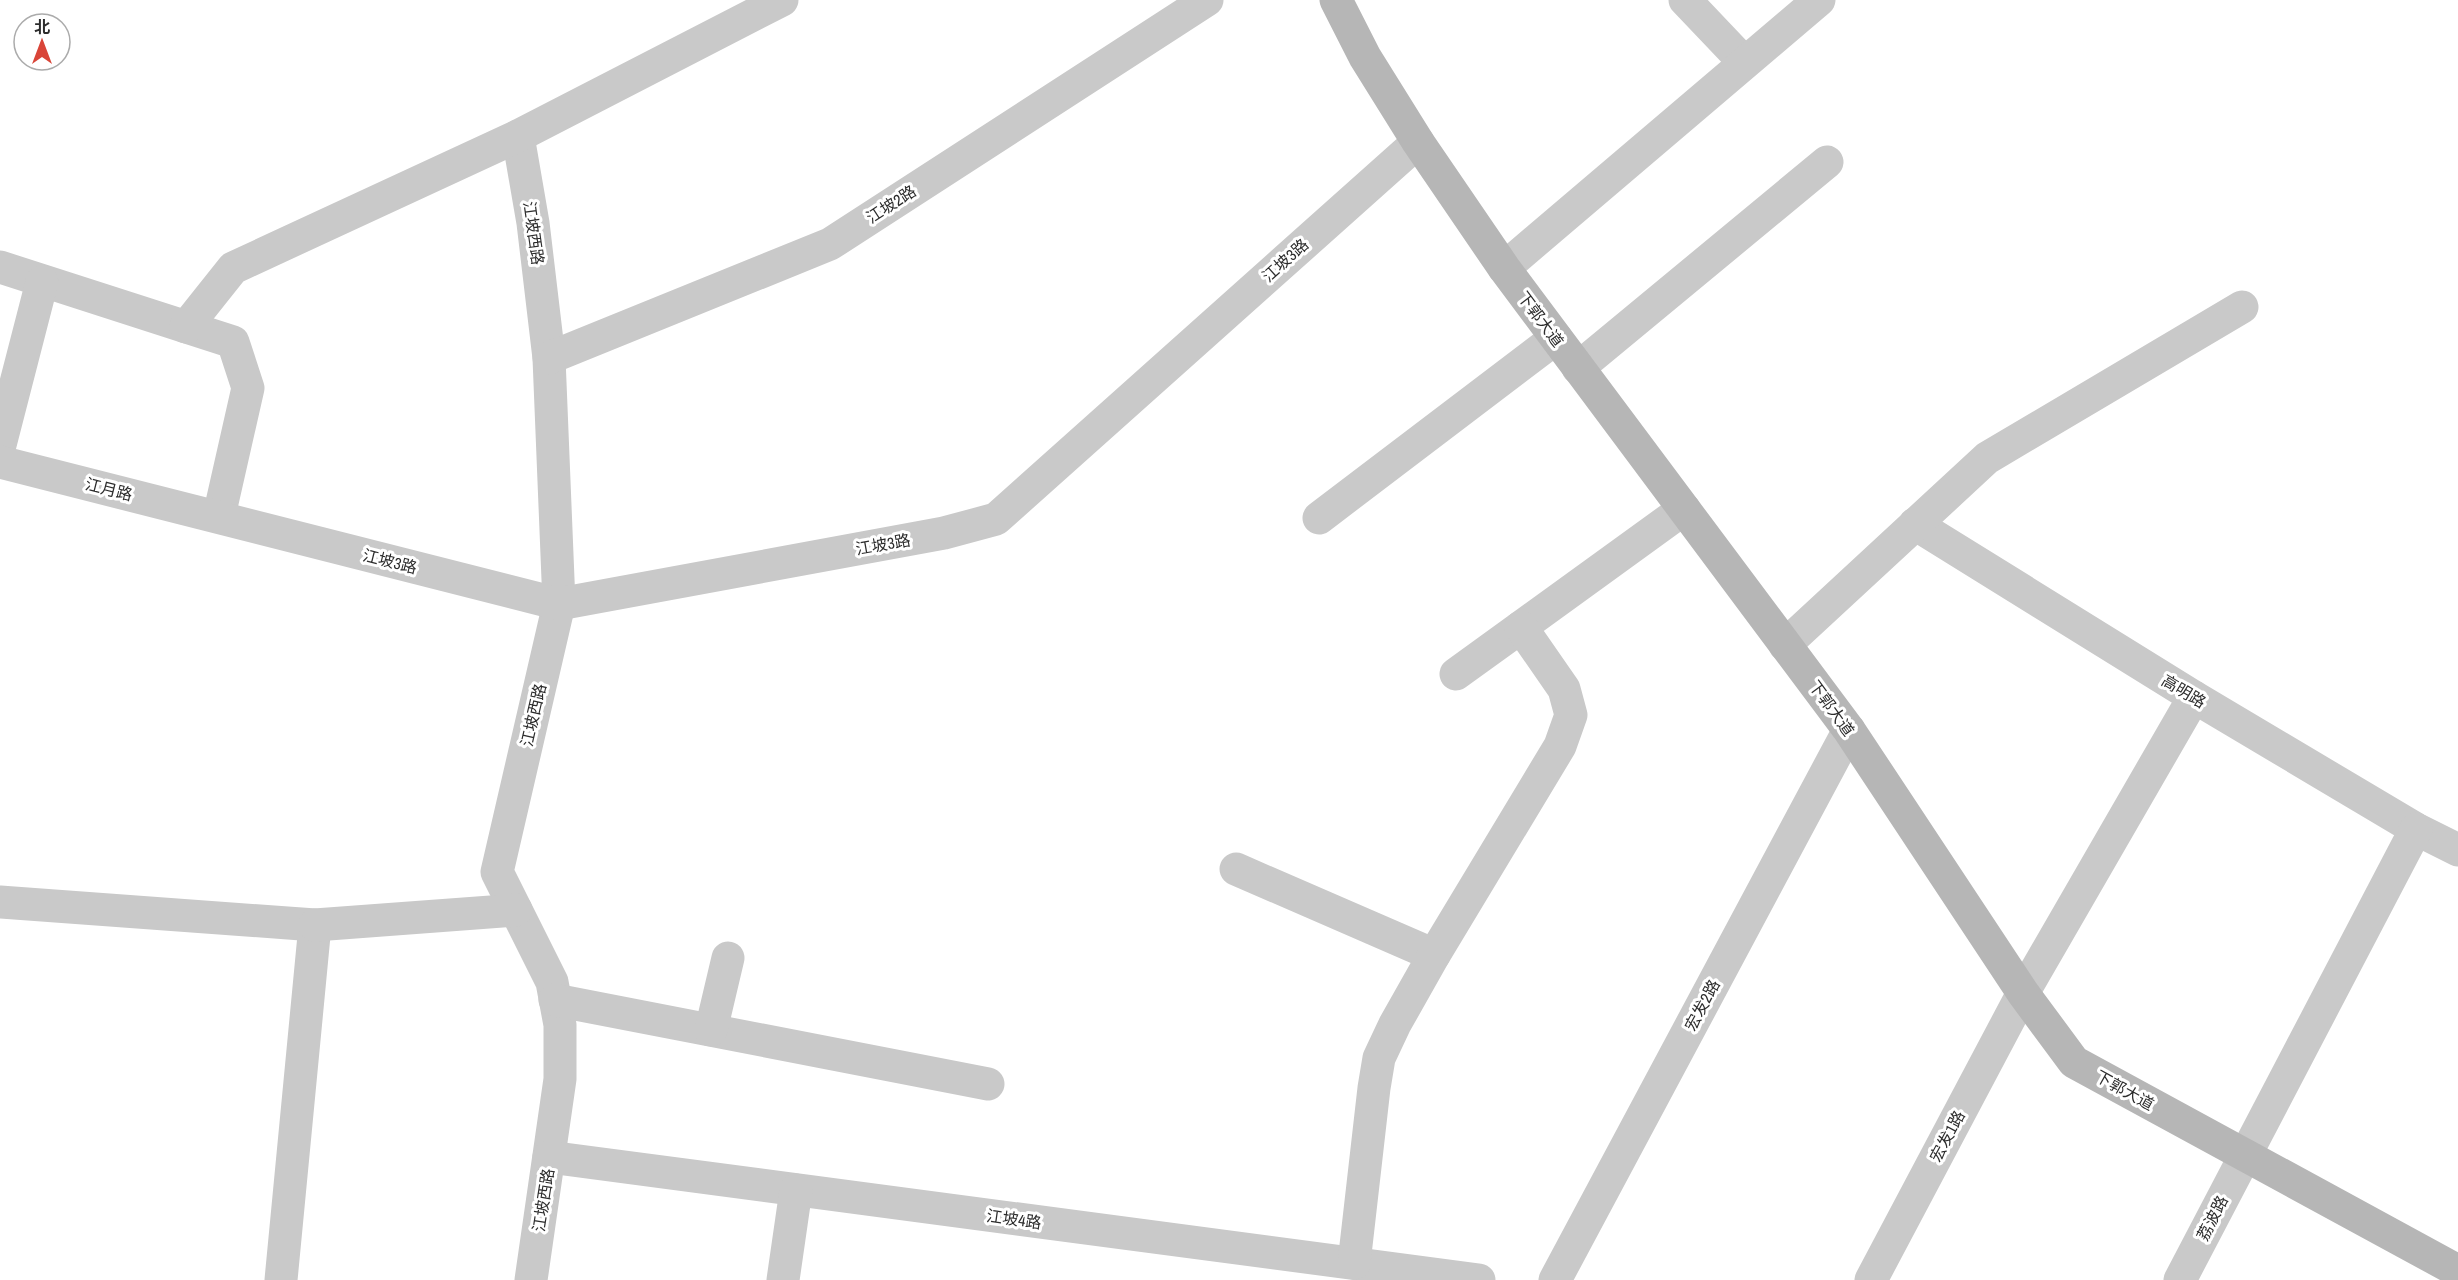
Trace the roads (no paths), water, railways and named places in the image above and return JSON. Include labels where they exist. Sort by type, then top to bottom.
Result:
[{"type":"main road","name":"下郭大道","points":[[1336,0],[1365,57],[1418,142],[1504,268],[1849,730],[2024,993],[2074,1062],[2458,1271]]},
{"type":"street","points":[[186,327],[233,268],[518,136],[782,0]]},
{"type":"street","name":"江坡2路","points":[[549,358],[830,244],[1207,0]]},
{"type":"street","points":[[1685,0],[1744,62]]},
{"type":"street","points":[[1504,268],[1819,0]]},
{"type":"street","name":"江坡西路","points":[[518,136],[534,223],[549,358],[559,604],[497,872],[552,982],[560,1025],[560,1079],[531,1280]]},
{"type":"street","name":"江坡3路","points":[[219,516],[559,604],[944,533],[996,519],[1418,142]]},
{"type":"street","points":[[1578,368],[1827,162]]},
{"type":"street","points":[[0,267],[232,342],[248,388],[219,516]]},
{"type":"street","points":[[0,445],[42,282]]},
{"type":"street","points":[[1785,645],[1987,458],[2242,307]]},
{"type":"street","points":[[1319,518],[1556,339]]},
{"type":"street","name":"江月路","points":[[0,462],[219,516]]},
{"type":"street","points":[[1456,674],[1684,509]]},
{"type":"street","name":"高明路","points":[[1915,525],[2194,697],[2416,829],[2458,850]]},
{"type":"street","points":[[1354,1263],[1379,1058],[1395,1024],[1434,955],[1560,746],[1571,716],[1564,689],[1521,627]]},
{"type":"street","name":"宏发1路","points":[[1871,1280],[2024,993],[2194,697]]},
{"type":"street","name":"宏发2路","points":[[1555,1280],[1849,730]]},
{"type":"street","name":"荔波路","points":[[2180,1280],[2416,829]]},
{"type":"street","points":[[1236,869],[1434,955]]},
{"type":"street","points":[[0,902],[315,925],[516,910]]},
{"type":"street","points":[[281,1280],[315,925]]},
{"type":"street","points":[[711,1030],[728,958]]},
{"type":"street","points":[[555,1000],[988,1084]]},
{"type":"street","name":"江坡4路","points":[[549,1157],[796,1190],[1292,1268],[1354,1263],[1479,1280]]},
{"type":"street","points":[[783,1280],[796,1190]]}]
